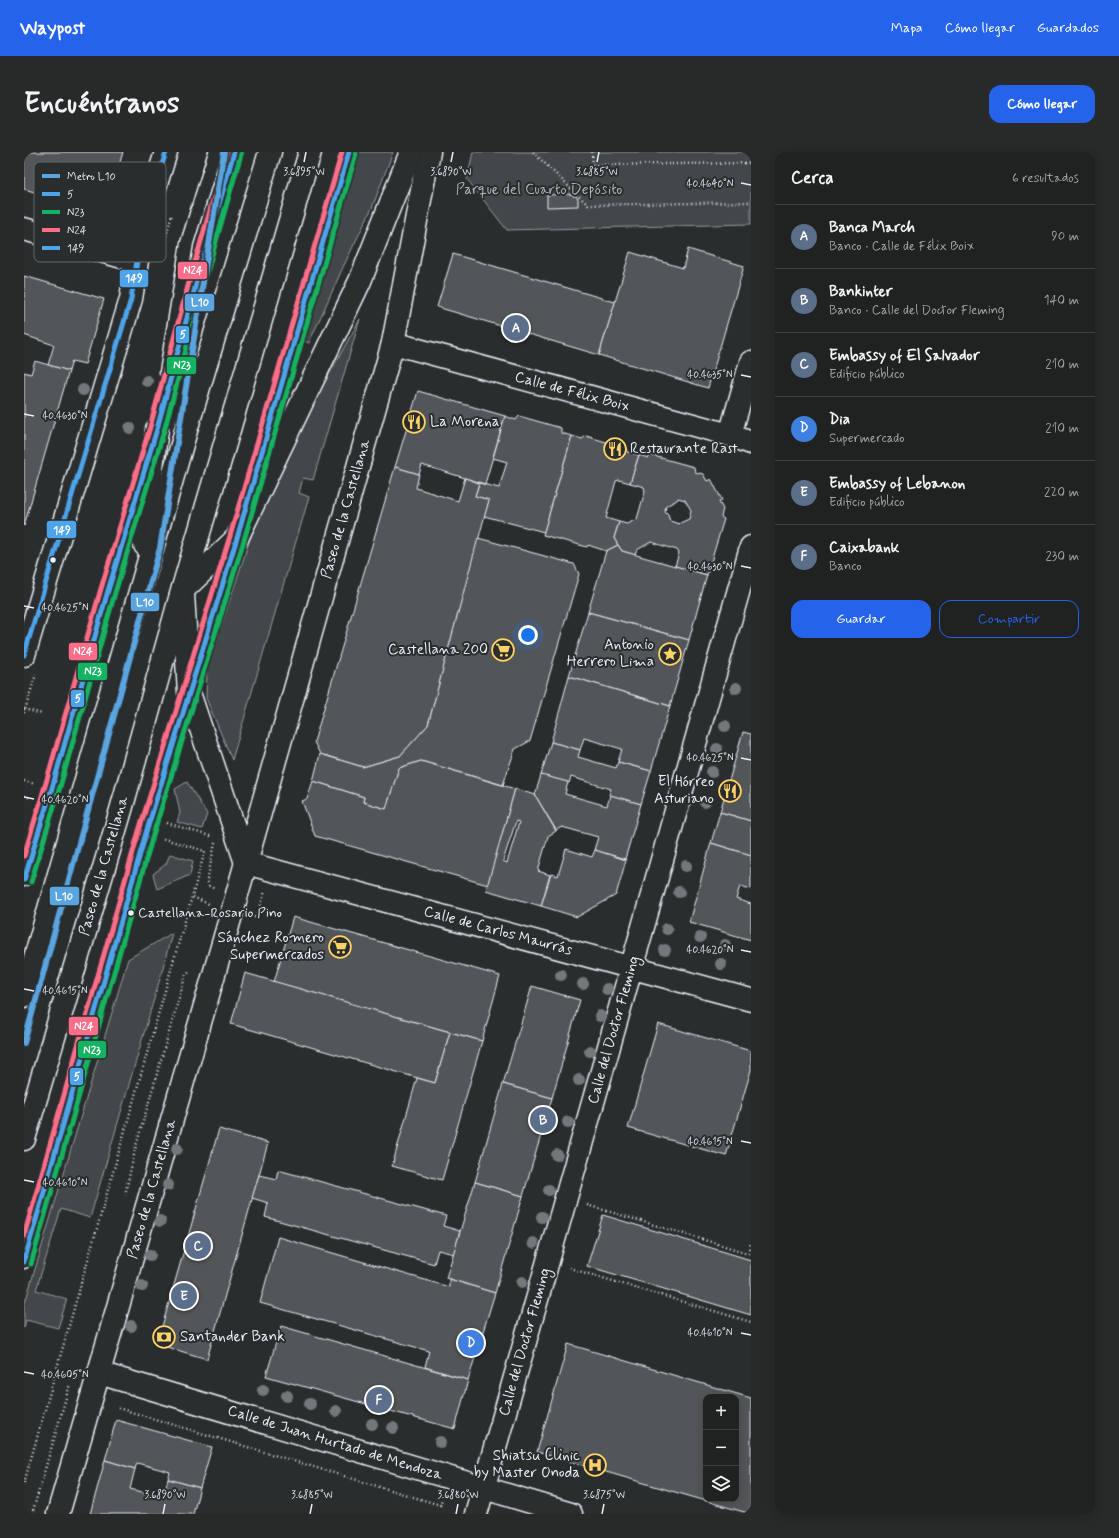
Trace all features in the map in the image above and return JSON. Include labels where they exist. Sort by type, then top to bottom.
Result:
[{"type":"main road","points":[[163,162],[166,152]]},
{"type":"main road","points":[[24,996],[148,564],[270,152]]},
{"type":"main road","name":"Paseo de la Castellana","points":[[24,1139],[121,810],[182,591],[310,152]]},
{"type":"main road","points":[[182,591],[237,538],[360,281],[411,152]]},
{"type":"main road","name":"Paseo de la Castellana","points":[[58,1514],[246,863],[393,343],[429,152]]},
{"type":"main road","points":[[24,229],[34,232]]},
{"type":"main road","points":[[24,655],[131,299],[136,262]]},
{"type":"main road","name":"Calle de Félix Boix","points":[[393,343],[721,433],[751,443]]},
{"type":"main road","points":[[751,362],[721,433],[751,453]]},
{"type":"main road","points":[[148,564],[144,529],[157,429]]},
{"type":"main road","name":"Calle del Doctor Fleming","points":[[476,1514],[751,547]]},
{"type":"main road","name":"Paseo de la Castellana","points":[[182,591],[189,694],[246,863]]},
{"type":"main road","name":"Calle de Carlos Maurrás","points":[[246,863],[751,1000]]},
{"type":"main road","name":"Calle de Juan Hurtado de Mendoza","points":[[99,1373],[571,1514]]},
{"type":"lane","points":[[157,429],[187,243],[215,152]]},
{"type":"lane","points":[[24,880],[55,778],[107,594],[157,429],[234,152]]},
{"type":"lane","name":"Paseo de la Castellana","points":[[24,1262],[145,838],[237,538],[349,152]]},
{"type":"path","points":[[533,152],[588,205],[751,202]]},
{"type":"path","points":[[592,152],[593,165],[751,163]]},
{"type":"path","points":[[24,709],[42,714]]},
{"type":"path","points":[[24,780],[40,786]]},
{"type":"path","points":[[166,822],[213,837],[215,846],[207,881],[209,886],[217,890]]},
{"type":"path","points":[[24,1483],[206,851],[155,836]]},
{"type":"path","points":[[566,1199],[748,1253],[751,1242]]},
{"type":"path","points":[[548,1262],[751,1322]]},
{"type":"path","points":[[118,1408],[440,1505],[449,1477]]},
{"type":"green space","points":[[357,152],[393,152],[372,208],[344,265],[309,343],[302,340]]},
{"type":"green space","name":"Parque del Cuarto Depósito","points":[[473,152],[751,152],[751,224],[507,230],[467,179]]},
{"type":"green space","points":[[360,319],[313,480],[303,478],[299,493],[309,497],[232,760],[206,698],[207,669],[265,494],[287,450]]},
{"type":"green space","points":[[187,782],[207,814],[202,829],[177,822],[180,813],[175,789]]},
{"type":"green space","points":[[170,854],[193,861],[190,875],[157,889],[153,874],[166,864]]},
{"type":"green space","points":[[172,933],[90,1218],[61,1209],[36,1290],[67,1299],[58,1328],[26,1320],[24,1328],[24,1306],[128,959]]},
{"type":"building","points":[[24,152],[123,152],[120,162],[34,162],[34,192],[24,189]]},
{"type":"building","points":[[573,194],[573,196],[576,196],[578,199],[578,206],[547,207],[547,195]]},
{"type":"building","points":[[688,249],[744,266],[708,388],[599,355],[630,252],[683,268]]},
{"type":"building","points":[[453,254],[615,302],[599,355],[437,307]]},
{"type":"building","points":[[24,276],[104,299],[85,364],[72,361],[69,371],[48,365],[54,345],[24,335]]},
{"type":"building","points":[[35,361],[69,371],[24,526],[24,372],[31,374]]},
{"type":"building","points":[[418,391],[505,416],[485,484],[422,465],[419,474],[395,467]]},
{"type":"building","points":[[505,416],[516,420],[519,416],[561,428],[561,433],[572,436],[544,532],[484,516],[489,500],[475,496],[479,483],[499,488],[507,462],[493,458]]},
{"type":"building","points":[[572,436],[582,439],[586,436],[626,448],[627,452],[639,455],[630,483],[619,480],[616,481],[606,518],[619,522],[614,538],[618,545],[606,551],[588,545],[587,547],[543,535]]},
{"type":"building","points":[[639,455],[648,458],[648,455],[650,455],[694,467],[695,472],[703,474],[707,481],[711,479],[722,500],[719,502],[723,509],[721,517],[724,519],[707,575],[675,566],[679,553],[677,550],[651,542],[637,550],[635,555],[622,551],[614,538],[619,522],[627,524],[637,519],[645,491],[644,487],[630,483]],"holes":[[[678,498],[685,500],[691,510],[689,519],[679,524],[670,521],[665,512],[666,506]]]},
{"type":"building","points":[[395,467],[419,474],[416,488],[458,501],[465,478],[479,483],[475,496],[489,500],[428,725],[400,756],[363,767],[320,754],[314,742]]},
{"type":"building","name":"Castellana 200","points":[[478,538],[574,564],[579,574],[530,741],[515,749],[503,785],[421,761],[399,768],[386,809],[363,802],[364,797],[313,781],[320,754],[363,767],[400,756],[428,725]]},
{"type":"building","points":[[618,545],[622,551],[707,575],[689,640],[588,612],[606,551]]},
{"type":"building","points":[[588,612],[689,640],[670,706],[569,676]]},
{"type":"building","points":[[569,676],[670,706],[651,771],[618,762],[622,749],[584,738],[580,750],[551,742]]},
{"type":"building","points":[[743,732],[751,734],[751,821],[720,812]]},
{"type":"building","points":[[551,742],[580,750],[578,757],[616,768],[618,762],[651,771],[641,804],[609,795],[611,789],[571,777],[569,783],[541,775]]},
{"type":"building","points":[[421,761],[515,789],[488,885],[315,836],[302,801],[307,799],[313,781],[364,797],[363,802],[386,809],[399,768]]},
{"type":"building","points":[[541,775],[568,782],[565,794],[607,806],[610,795],[641,804],[625,859],[594,850],[598,837],[562,827],[556,830],[535,795]]},
{"type":"building","points":[[515,789],[535,795],[556,831],[548,836],[538,871],[550,875],[541,906],[486,890]],"holes":[[[516,821],[519,822],[507,863],[503,861]]]},
{"type":"building","points":[[720,812],[751,821],[751,855],[711,843]]},
{"type":"building","points":[[711,843],[751,855],[751,889],[740,886],[736,899],[751,904],[751,940],[689,922]]},
{"type":"building","points":[[566,849],[592,857],[595,850],[626,860],[616,895],[577,917],[541,906],[551,874],[558,876]]},
{"type":"building","points":[[293,917],[500,976],[482,1041],[274,982]]},
{"type":"building","points":[[245,973],[450,1032],[435,1083],[231,1024]]},
{"type":"building","points":[[532,986],[580,1000],[552,1098],[503,1084]]},
{"type":"building","points":[[658,1024],[751,1051],[751,1070],[726,1156],[628,1128]]},
{"type":"building","points":[[450,1032],[482,1041],[442,1180],[392,1166],[417,1078],[435,1083]]},
{"type":"building","points":[[503,1084],[552,1098],[523,1196],[475,1182]]},
{"type":"building","points":[[219,1129],[268,1143],[207,1359],[157,1344]]},
{"type":"building","points":[[278,1170],[446,1216],[443,1226],[460,1231],[454,1254],[438,1250],[434,1264],[265,1217],[268,1203],[252,1198],[259,1175],[276,1179]]},
{"type":"building","points":[[475,1182],[523,1196],[495,1293],[446,1278]]},
{"type":"building","points":[[603,1215],[751,1260],[751,1315],[587,1266]]},
{"type":"building","points":[[278,1237],[449,1287],[449,1279],[495,1293],[468,1380],[425,1367],[429,1351],[260,1303]]},
{"type":"building","points":[[281,1326],[468,1380],[455,1429],[266,1376]]},
{"type":"building","points":[[568,1344],[737,1394],[703,1394],[703,1500],[537,1452]]},
{"type":"building","points":[[739,1394],[751,1398],[751,1514],[710,1502],[739,1502]]},
{"type":"building","points":[[116,1420],[212,1447],[200,1488],[168,1479],[170,1472],[137,1463],[135,1469],[105,1460]]},
{"type":"building","points":[[105,1460],[135,1469],[130,1489],[163,1497],[168,1479],[200,1488],[193,1514],[90,1514]]},
{"type":"metro line","name":"L10","points":[[24,1043],[160,548],[224,152]]},
{"type":"transit line","name":"149","points":[[163,162],[166,152]]},
{"type":"transit line","name":"N24","points":[[24,856],[100,592],[150,427],[188,286],[227,152]]},
{"type":"transit line","name":"5","points":[[24,880],[55,778],[107,594],[157,429],[234,152]]},
{"type":"transit line","name":"N24","points":[[24,1236],[139,831],[230,536],[342,152]]},
{"type":"transit line","name":"5","points":[[24,1262],[146,833],[237,538],[349,152]]},
{"type":"transit line","name":"N23","points":[[31,882],[62,780],[114,596],[164,431],[241,154]]},
{"type":"transit line","name":"N23","points":[[31,1264],[153,835],[244,540],[356,154]]},
{"type":"transit line","name":"149","points":[[24,655],[131,299],[137,262]]},
{"type":"place","name":"Banca March","points":[[516,328]]},
{"type":"place","name":"La Morena","points":[[414,422]]},
{"type":"place","name":"Restaurante Rast","points":[[615,449]]},
{"type":"place","name":"Castellana 200","points":[[503,650]]},
{"type":"place","name":"Antonio Herrero Lima","points":[[670,654]]},
{"type":"place","name":"El Hórreo Asturiano","points":[[730,791]]},
{"type":"place","name":"Castellana-Rosario Pino","points":[[131,913]]},
{"type":"place","name":"Sánchez Romero Supermercados","points":[[340,947]]},
{"type":"place","name":"Bankinter","points":[[543,1120]]},
{"type":"place","name":"Embassy of El Salvador","points":[[198,1246]]},
{"type":"place","name":"Embassy of Lebanon","points":[[184,1296]]},
{"type":"place","name":"Santander Bank","points":[[164,1337]]},
{"type":"place","name":"Dia","points":[[471,1343]]},
{"type":"place","name":"Caixabank","points":[[379,1400]]},
{"type":"place","name":"Shiatsu Clinic by Master Onoda","points":[[595,1465]]}]
